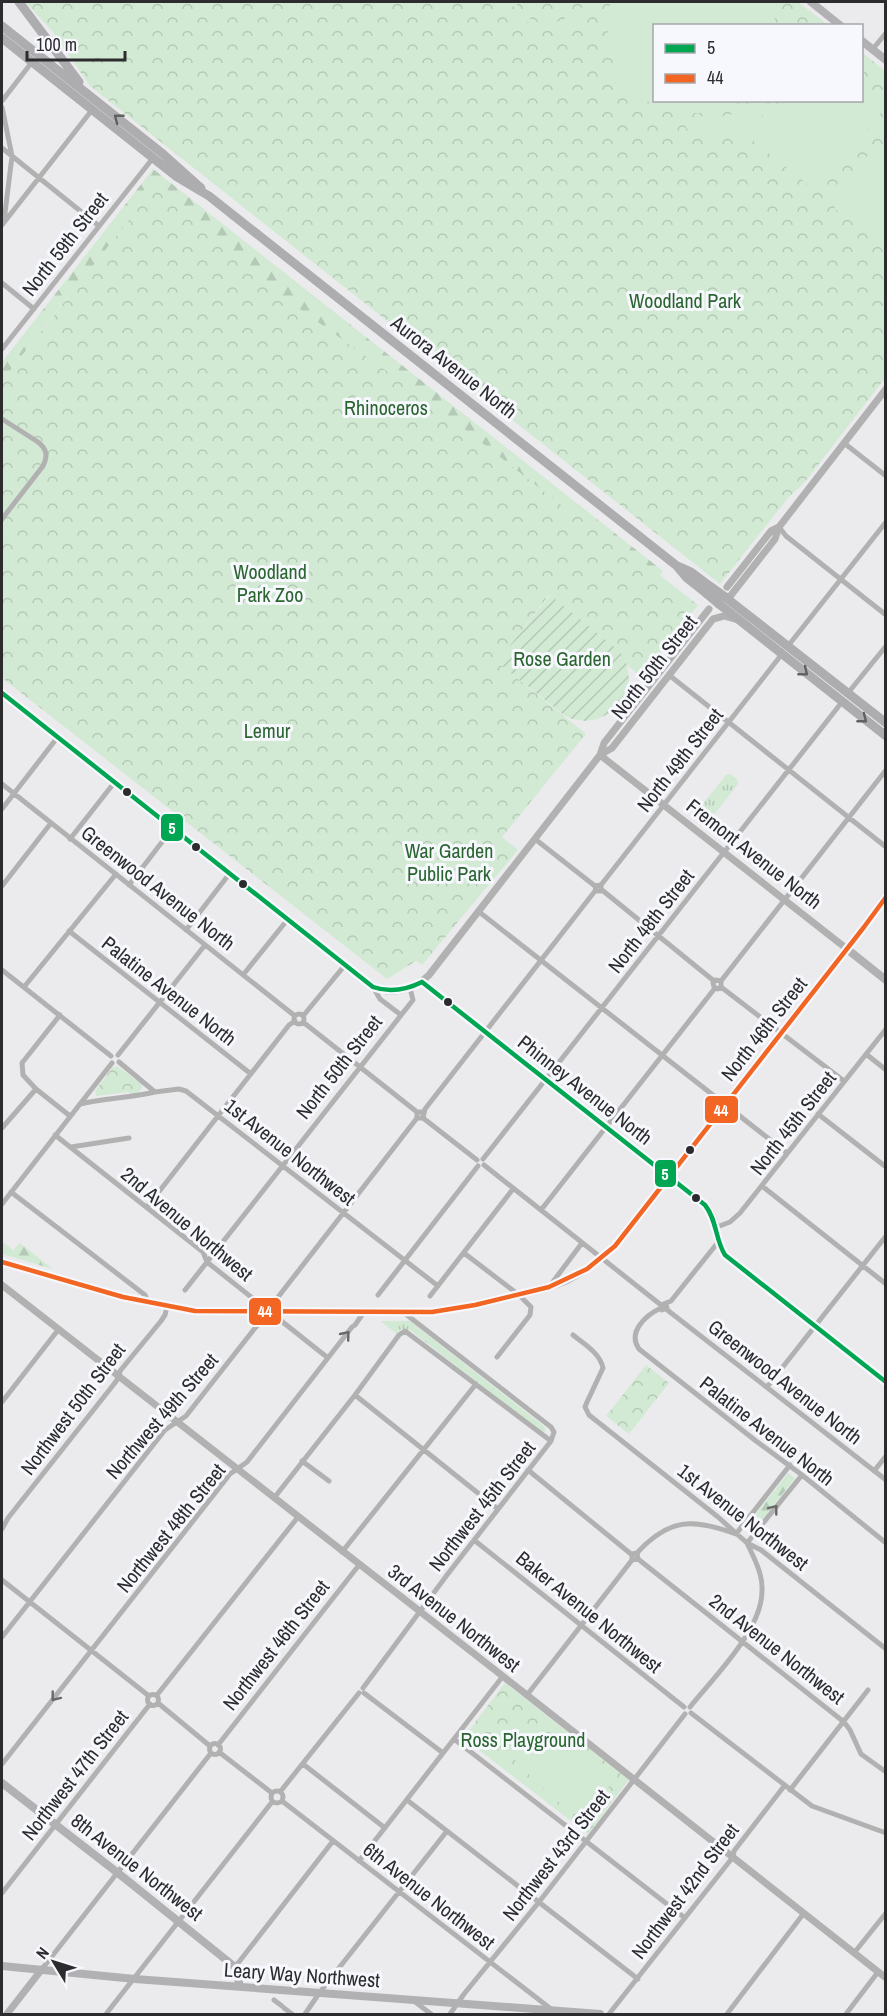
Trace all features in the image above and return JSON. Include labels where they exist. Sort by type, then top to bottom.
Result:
[{"type":"highway","points":[[19,2],[90,96]]},
{"type":"highway","name":"Aurora Avenue North","points":[[2,26],[184,171],[208,196]]},
{"type":"highway","name":"Aurora Avenue North","points":[[2,38],[177,177],[208,196],[677,566],[687,578],[724,597],[842,702],[885,736]]},
{"type":"highway","name":"Aurora Avenue North","points":[[724,597],[740,621],[848,693],[885,723]]},
{"type":"main road","points":[[814,3],[840,24]]},
{"type":"main road","points":[[863,43],[885,60]]},
{"type":"main road","name":"North 46th Street","points":[[2,1263],[167,1307],[195,1311],[403,1312],[457,1309],[519,1295],[567,1280],[602,1258],[615,1246],[864,927],[885,896]]},
{"type":"main road","name":"North 46th Street","points":[[864,927],[885,904]]},
{"type":"main road","name":"Fremont Avenue North","points":[[847,949],[885,980]]},
{"type":"main road","name":"8th Avenue Northwest","points":[[2,1783],[234,1966]]},
{"type":"main road","name":"Leary Way Northwest","points":[[2,1965],[135,1979],[600,2014]]},
{"type":"main road","points":[[234,1966],[240,1986]]},
{"type":"street","points":[[872,50],[885,33]]},
{"type":"street","points":[[2,101],[32,62]]},
{"type":"street","points":[[2,107],[12,156],[3,224]]},
{"type":"street","points":[[3,224],[93,110]]},
{"type":"street","points":[[2,148],[99,226]]},
{"type":"street","name":"North 59th Street","points":[[2,349],[153,158]]},
{"type":"street","points":[[2,283],[34,309]]},
{"type":"street","points":[[724,597],[775,539],[779,527],[884,395]]},
{"type":"street","points":[[2,419],[39,442],[46,450],[47,456],[44,466],[2,519]]},
{"type":"street","points":[[844,443],[885,476]]},
{"type":"street","name":"North 49th Street","points":[[344,1213],[885,522]]},
{"type":"street","points":[[779,527],[786,536],[885,615]]},
{"type":"street","points":[[724,597],[771,531],[779,527]]},
{"type":"street","name":"North 50th Street","points":[[422,982],[600,755],[604,743],[709,609]]},
{"type":"street","name":"North 50th Street","points":[[600,755],[612,748],[716,617],[724,616],[740,621]]},
{"type":"street","points":[[848,693],[885,646]]},
{"type":"street","points":[[669,675],[885,847]]},
{"type":"street","points":[[2,693],[373,987],[380,999],[401,1016]]},
{"type":"street","name":"North 48th Street","points":[[405,1260],[842,702]]},
{"type":"street","points":[[2,809],[57,738]]},
{"type":"street","name":"Fremont Avenue North","points":[[600,755],[847,949]]},
{"type":"street","points":[[541,1210],[885,770]]},
{"type":"street","points":[[70,839],[114,783]]},
{"type":"street","name":"Greenwood Avenue North","points":[[2,784],[295,1019]]},
{"type":"street","points":[[2,886],[51,824]]},
{"type":"street","points":[[129,885],[172,829]]},
{"type":"street","points":[[535,839],[844,1081]]},
{"type":"street","points":[[186,930],[230,873]]},
{"type":"street","points":[[24,987],[116,874]]},
{"type":"street","points":[[478,911],[788,1153]]},
{"type":"street","points":[[243,975],[288,919]]},
{"type":"street","name":"Palatine Avenue North","points":[[69,931],[251,1074]]},
{"type":"street","points":[[2,1204],[114,1058],[205,945]]},
{"type":"street","points":[[147,1207],[289,1024],[295,1019],[298,1024],[303,1019],[345,965]]},
{"type":"street","points":[[2,971],[114,1058],[120,1058],[119,1062],[155,1092]]},
{"type":"street","points":[[373,987],[390,991],[422,982]]},
{"type":"street","name":"Phinney Avenue North","points":[[422,982],[709,1209],[717,1227],[722,1251],[729,1259],[885,1382]]},
{"type":"street","name":"North 50th Street","points":[[283,1165],[413,1000],[410,987]]},
{"type":"street","points":[[60,1015],[22,1063],[23,1076],[70,1116]]},
{"type":"street","name":"Greenwood Avenue North","points":[[303,1019],[513,1189],[885,1480]]},
{"type":"street","name":"North 45th Street","points":[[717,1227],[737,1217],[885,1029]]},
{"type":"street","points":[[866,1054],[885,1070]]},
{"type":"street","points":[[2,1128],[36,1089]]},
{"type":"street","name":"1st Avenue Northwest","points":[[80,1104],[129,1098],[155,1092],[185,1090],[438,1286]]},
{"type":"street","points":[[818,1114],[885,1167]]},
{"type":"street","name":"2nd Avenue Northwest","points":[[55,1135],[147,1207],[203,1253],[207,1262],[328,1358]]},
{"type":"street","points":[[71,1147],[129,1138]]},
{"type":"street","points":[[185,1290],[283,1165]]},
{"type":"street","points":[[762,1186],[885,1284]]},
{"type":"street","points":[[430,1296],[513,1189]]},
{"type":"street","points":[[11,1192],[145,1295],[148,1302]]},
{"type":"street","name":"Northwest 49th Street","points":[[2,1637],[165,1430],[186,1416],[344,1213]]},
{"type":"street","points":[[767,1387],[885,1236]]},
{"type":"street","points":[[663,1306],[670,1301],[719,1241]]},
{"type":"street","points":[[549,1287],[582,1243]]},
{"type":"street","points":[[464,1252],[527,1302],[531,1311],[497,1357]]},
{"type":"street","points":[[378,1295],[405,1260]]},
{"type":"street","name":"3rd Avenue Northwest","points":[[2,1285],[885,1978]]},
{"type":"street","name":"Palatine Avenue North","points":[[663,1306],[650,1313],[636,1333],[635,1340],[642,1352],[756,1442],[802,1474],[885,1543]]},
{"type":"street","name":"Northwest 50th Street","points":[[2,1530],[5,1516],[119,1377],[120,1371],[161,1321],[167,1307]]},
{"type":"street","name":"Northwest 48th Street","points":[[2,1764],[230,1474],[247,1462],[352,1328],[356,1326],[364,1312]]},
{"type":"street","name":"Northwest 45th Street","points":[[280,1792],[362,1691],[551,1441],[554,1432],[551,1427],[403,1312]]},
{"type":"street","points":[[2,1402],[58,1330]]},
{"type":"street","points":[[274,1498],[405,1330],[551,1441]]},
{"type":"street","name":"1st Avenue Northwest","points":[[573,1335],[599,1356],[603,1368],[585,1407],[589,1415],[718,1517],[747,1543],[761,1550],[885,1649]]},
{"type":"street","points":[[342,1552],[476,1384]]},
{"type":"street","points":[[354,1395],[498,1509]]},
{"type":"street","points":[[874,1471],[885,1456]]},
{"type":"street","points":[[302,1461],[329,1482]]},
{"type":"street","points":[[527,1695],[635,1557],[664,1529],[677,1525],[702,1523],[736,1534],[790,1465]]},
{"type":"street","name":"2nd Avenue Northwest","points":[[528,1470],[844,1722],[861,1754],[885,1772]]},
{"type":"street","points":[[747,1543],[802,1474]]},
{"type":"street","points":[[157,1695],[298,1517]]},
{"type":"street","name":"Baker Avenue Northwest","points":[[474,1540],[788,1788],[823,1812],[885,1833]]},
{"type":"street","name":"Northwest 43rd Street","points":[[450,2014],[743,1640],[757,1618],[762,1589],[759,1572],[747,1543]]},
{"type":"street","name":"Northwest 46th Street","points":[[218,1744],[359,1565]]},
{"type":"street","points":[[2,1580],[149,1696]]},
{"type":"street","points":[[359,1861],[503,1676]]},
{"type":"street","name":"Northwest 42nd Street","points":[[609,2014],[733,1857],[734,1851],[844,1722],[868,1690]]},
{"type":"street","points":[[362,1691],[443,1753]]},
{"type":"street","points":[[149,1696],[157,1695]]},
{"type":"street","points":[[157,1695],[158,1703]]},
{"type":"street","points":[[149,1696],[150,1704],[154,1706],[158,1703]]},
{"type":"street","points":[[158,1703],[210,1746],[211,1753]]},
{"type":"street","name":"Northwest 47th Street","points":[[2,1893],[150,1704]]},
{"type":"street","points":[[454,1739],[685,1918]]},
{"type":"street","points":[[210,1746],[213,1743],[218,1744],[219,1752]]},
{"type":"street","points":[[211,1753],[215,1755],[219,1752]]},
{"type":"street","points":[[219,1752],[272,1793]]},
{"type":"street","points":[[7,2012],[211,1753]]},
{"type":"street","points":[[303,1764],[385,1828]]},
{"type":"street","points":[[272,1793],[277,1791],[283,1796],[282,1801],[273,1802]]},
{"type":"street","points":[[272,1793],[270,1797],[273,1802]]},
{"type":"street","points":[[407,1800],[638,1979]]},
{"type":"street","name":"6th Avenue Northwest","points":[[282,1801],[554,2012]]},
{"type":"street","points":[[106,2014],[273,1802]]},
{"type":"street","points":[[306,2014],[320,1992],[447,1831]]},
{"type":"street","points":[[234,1966],[333,1841]]},
{"type":"street","points":[[854,1953],[885,1912]]},
{"type":"street","points":[[726,2014],[804,1913]]},
{"type":"street","points":[[846,2014],[878,1972]]},
{"type":"street","points":[[274,2000],[292,2014]]},
{"type":"street","points":[[413,2000],[431,2014]]},
{"type":"green space","name":"Woodland Park","points":[[25,2],[798,2],[827,24],[653,24],[653,102],[863,102],[863,53],[885,71],[885,378],[805,482],[788,498],[720,584],[90,86],[53,32]]},
{"type":"green space","points":[[511,2],[516,2],[529,18],[545,24],[562,20],[584,6],[601,2],[566,25],[550,29],[527,21]]},
{"type":"green space","points":[[611,2],[763,2],[773,10],[776,24],[653,24],[653,102],[731,102],[700,113],[684,113],[655,105],[627,87],[614,75],[623,69],[608,37],[608,12]]},
{"type":"green space","points":[[863,93],[883,110],[817,192],[751,139],[781,102],[863,102]]},
{"type":"green space","points":[[757,109],[762,111],[763,115],[749,133],[713,139],[687,129],[683,122],[687,117],[718,117]]},
{"type":"green space","points":[[885,145],[885,242],[883,240],[880,244],[835,209],[834,200],[875,146]]},
{"type":"green space","name":"Rhinoceros","points":[[153,169],[663,571],[658,579],[70,294],[2,381],[2,362]]},
{"type":"green space","name":"Woodland Park Zoo","points":[[162,189],[283,297],[430,402],[574,515],[578,511],[698,605],[641,677],[627,665],[617,649],[549,595],[497,662],[586,734],[502,837],[518,850],[422,965],[416,961],[387,979],[2,678],[2,381],[147,197]]},
{"type":"green space","name":"Rose Garden","points":[[550,595],[617,649],[627,665],[629,679],[627,692],[620,704],[610,713],[598,719],[585,721],[565,716],[497,662]]},
{"type":"green space","points":[[730,774],[737,779],[738,784],[706,825],[694,815],[726,775]]},
{"type":"green space","points":[[117,1066],[142,1084],[142,1088],[137,1095],[128,1092],[96,1096],[95,1091],[112,1068]]},
{"type":"green space","points":[[4,1243],[13,1250],[20,1243],[53,1269],[2,1254]]},
{"type":"green space","points":[[380,1321],[410,1321],[545,1427],[545,1432],[541,1432],[410,1330],[401,1329],[397,1334]]},
{"type":"green space","points":[[646,1365],[669,1383],[629,1434],[606,1416]]},
{"type":"green space","points":[[788,1473],[795,1478],[752,1533],[745,1528]]},
{"type":"green space","name":"Ross Playground","points":[[505,1683],[629,1780],[588,1834],[463,1738]]},
{"type":"green space","points":[[541,1728],[566,1748],[539,1782],[517,1765],[515,1759]]},
{"type":"green space","points":[[573,1753],[612,1783],[587,1815],[578,1816],[542,1790]]},
{"type":"transit line","name":"5","points":[[2,693],[373,987],[398,990],[422,982]]},
{"type":"transit line","name":"44","points":[[2,1262],[123,1297],[195,1311],[432,1312],[475,1305],[549,1287],[587,1269],[615,1246],[886,897]]},
{"type":"transit line","name":"5","points":[[422,982],[705,1205],[712,1217],[725,1255],[886,1382]]},
{"type":"park label","name":"Lemur","points":[[267,731]]},
{"type":"park label","name":"War Garden Public Park","points":[[449,862]]}]
